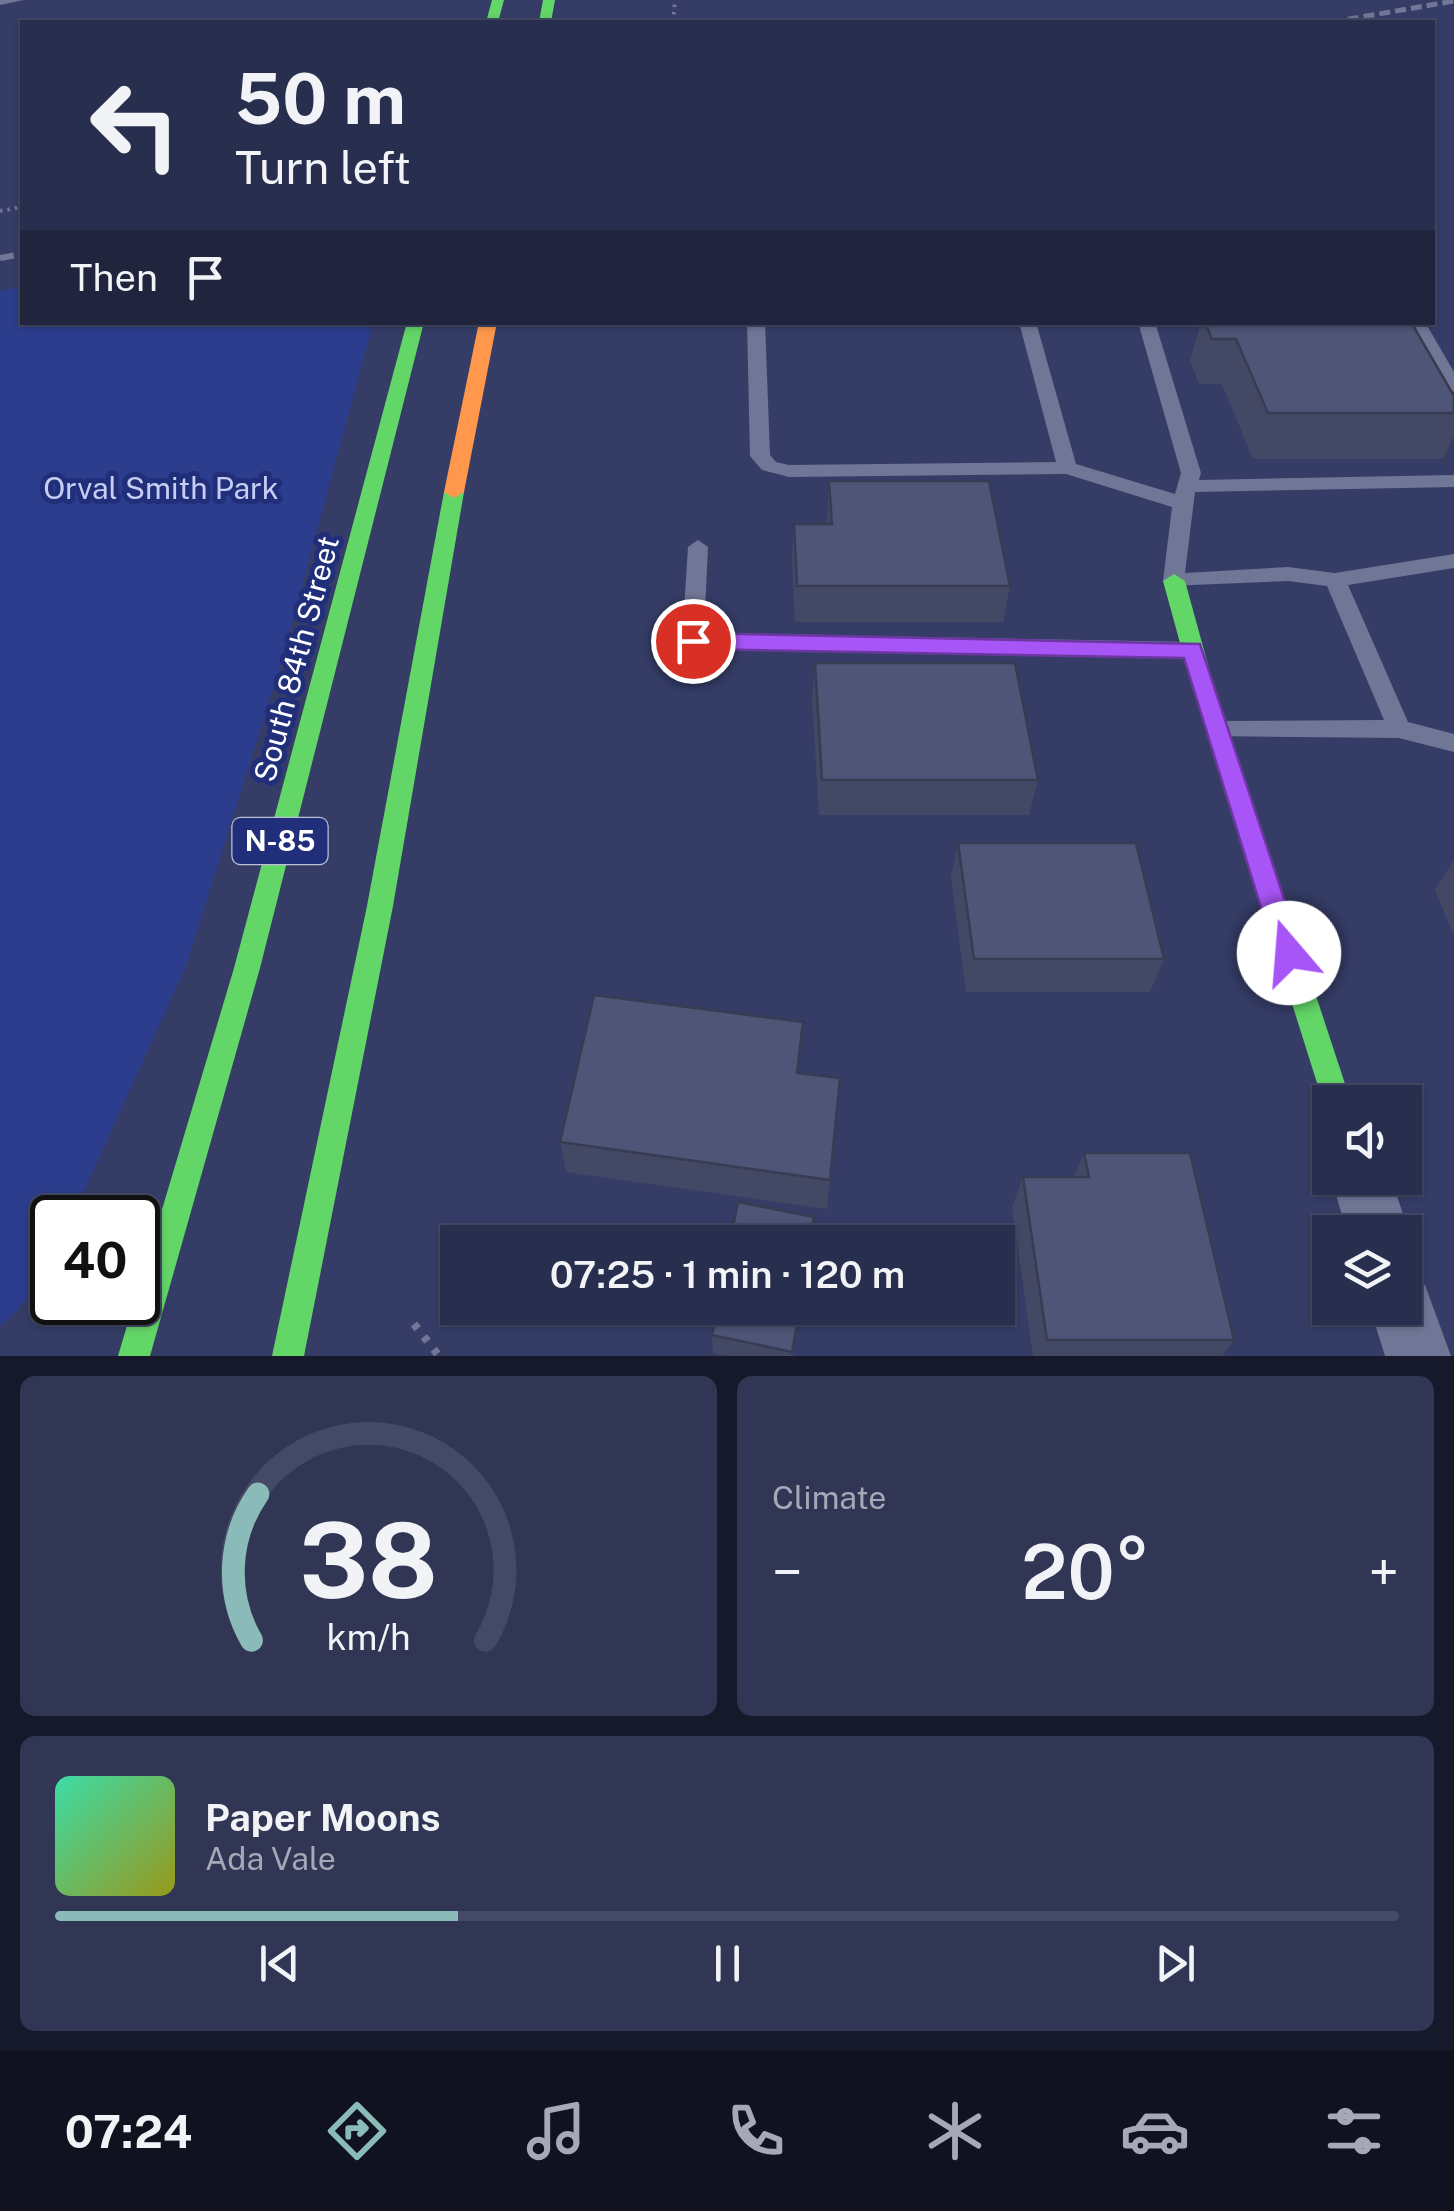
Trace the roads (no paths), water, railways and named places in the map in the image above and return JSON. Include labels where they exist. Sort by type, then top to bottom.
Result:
[{"type":"main road","name":"South 84th Street","points":[[134,1356],[247,968],[415,325]]},
{"type":"main road","points":[[288,1356],[380,906],[434,593],[487,325]]},
{"type":"main road","points":[[1174,582],[1192,650],[1331,1085]]},
{"type":"street","points":[[1408,1325],[1418,1356]]},
{"type":"lane","points":[[0,1],[18,0]]},
{"type":"lane","points":[[756,325],[760,456],[770,466],[789,470],[1068,468],[1184,494],[1454,481]]},
{"type":"lane","points":[[1028,325],[1068,468]]},
{"type":"lane","points":[[1147,325],[1191,473],[1184,494],[1174,582],[1288,574],[1335,580],[1454,561]]},
{"type":"lane","points":[[1418,325],[1454,387]]},
{"type":"lane","points":[[698,547],[693,641],[1192,650]]},
{"type":"lane","points":[[1335,580],[1399,729]]},
{"type":"lane","points":[[1217,730],[1399,729],[1454,743]]},
{"type":"railway","points":[[1344,20],[1454,1]]},
{"type":"railway","points":[[0,258],[20,254]]},
{"type":"park label","name":"Orval Smith Park","points":[[161,489]]}]
